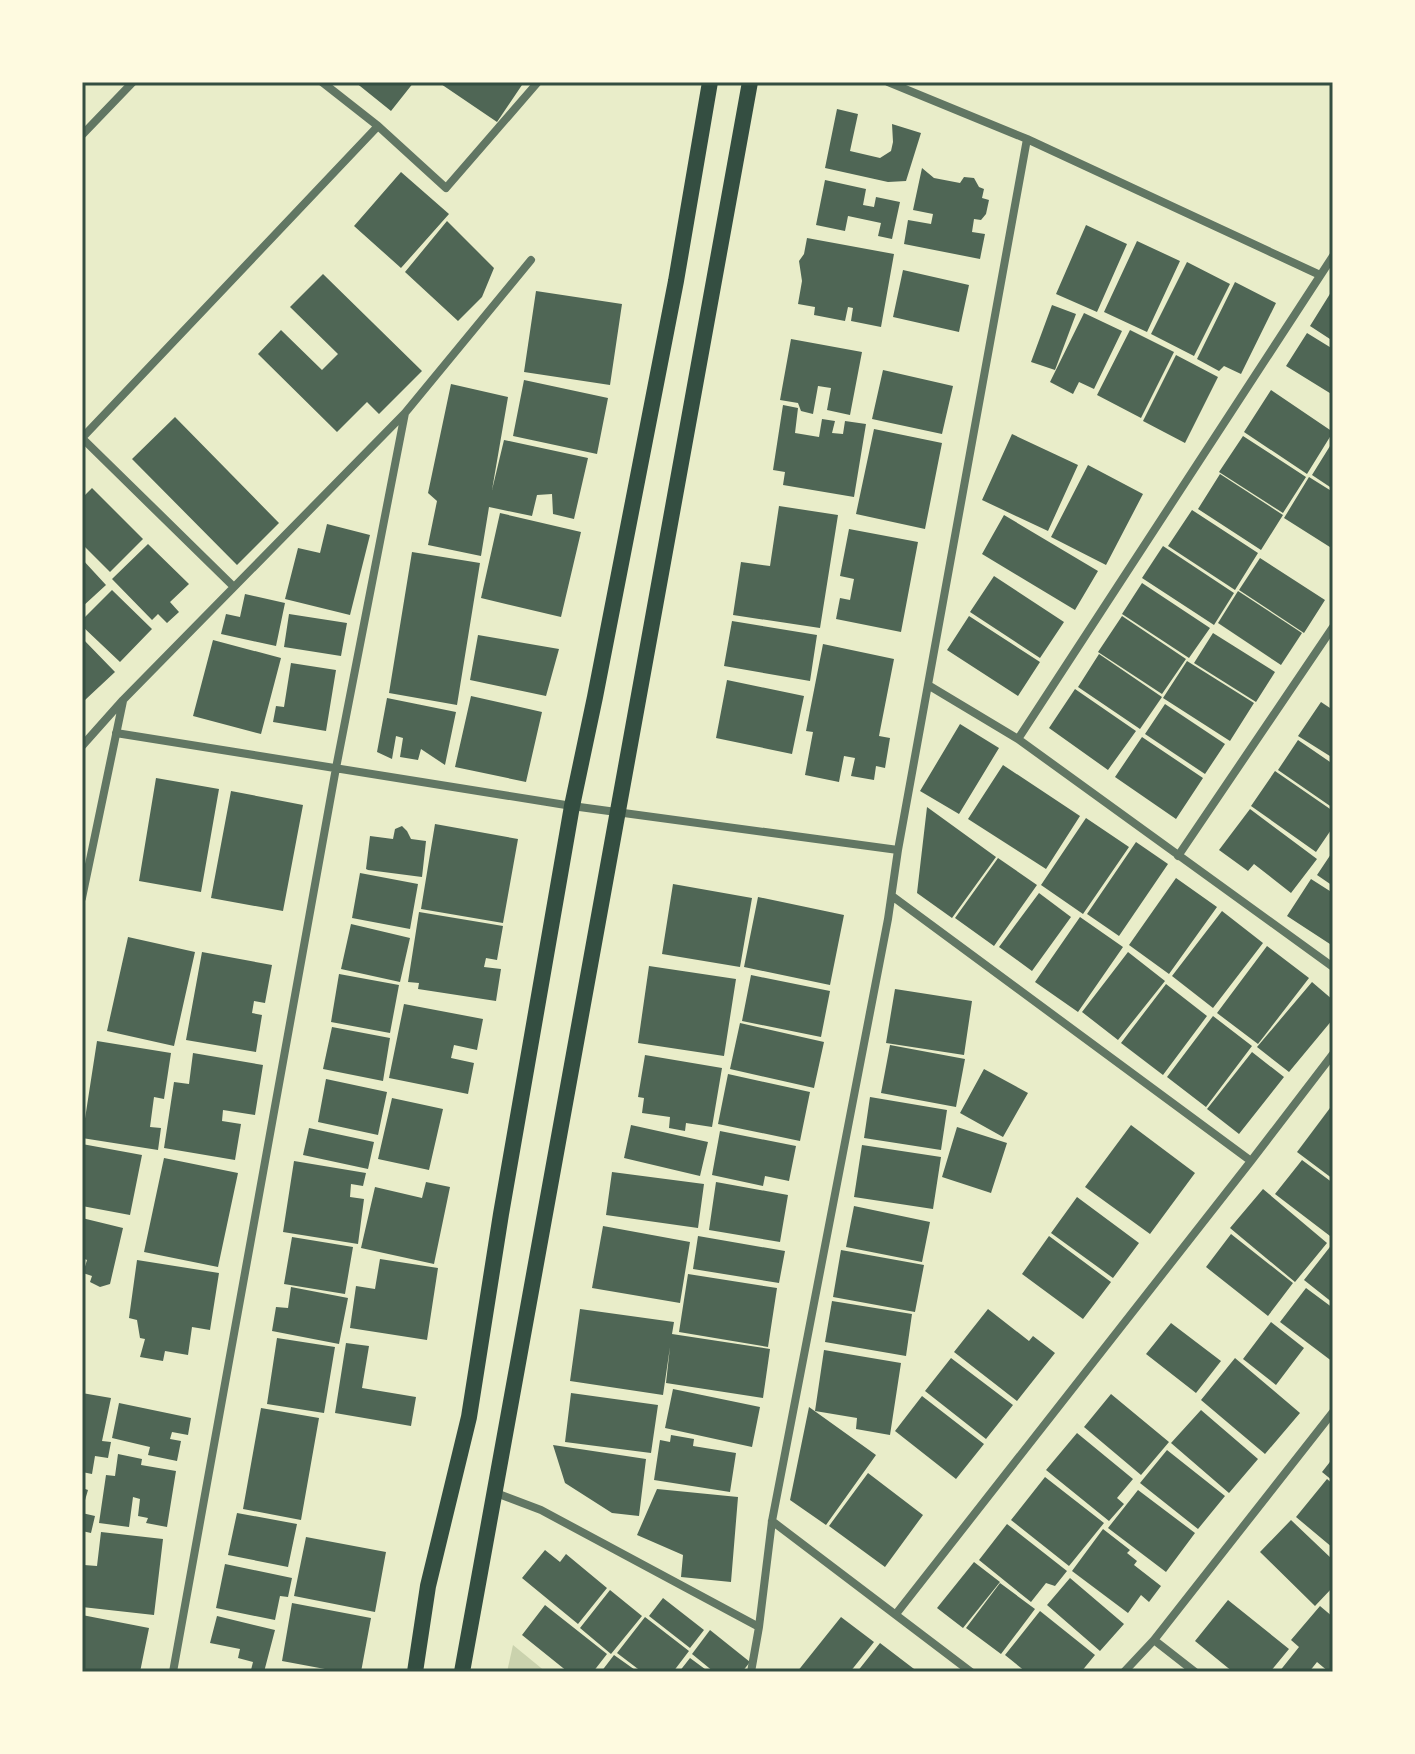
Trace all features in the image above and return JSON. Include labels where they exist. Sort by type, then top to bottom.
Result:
[{"type":"main road","points":[[415,1672],[428,1586],[469,1417],[572,806],[676,281],[710,82]]},
{"type":"main road","points":[[462,1672],[750,82]]},
{"type":"street","points":[[82,135],[133,82]]},
{"type":"street","points":[[322,82],[378,126],[446,188],[538,82]]},
{"type":"street","points":[[888,82],[1027,139],[1320,275]]},
{"type":"street","points":[[234,587],[82,438],[378,126]]},
{"type":"street","points":[[751,1672],[772,1521],[892,896],[1027,139]]},
{"type":"street","points":[[1018,739],[1333,256]]},
{"type":"street","points":[[82,746],[123,700],[405,413],[531,260]]},
{"type":"street","points":[[173,1672],[336,768],[405,413]]},
{"type":"street","points":[[1178,856],[1333,627]]},
{"type":"street","points":[[928,685],[1018,739],[1333,967]]},
{"type":"street","points":[[82,898],[123,700]]},
{"type":"street","points":[[116,733],[617,813],[898,850]]},
{"type":"street","points":[[892,896],[1251,1161]]},
{"type":"street","points":[[896,1614],[1333,1054]]},
{"type":"street","points":[[1124,1672],[1154,1640],[1333,1412]]},
{"type":"street","points":[[496,1493],[541,1510],[759,1627]]},
{"type":"street","points":[[772,1521],[971,1672]]},
{"type":"street","points":[[1154,1640],[1195,1672]]},
{"type":"green space","points":[[513,1645],[546,1672],[507,1672]]},
{"type":"building","points":[[355,82],[414,82],[391,111]]},
{"type":"building","points":[[438,82],[524,82],[497,122]]},
{"type":"building","points":[[837,109],[858,114],[850,151],[880,158],[891,151],[892,124],[921,133],[906,181],[888,182],[825,168]]},
{"type":"building","points":[[922,168],[934,178],[960,183],[964,177],[974,178],[984,189],[982,198],[989,200],[986,214],[981,220],[974,219],[972,232],[985,234],[980,259],[904,244],[908,220],[931,224],[933,214],[913,210]]},
{"type":"building","points":[[401,172],[449,214],[401,268],[354,226]]},
{"type":"building","points":[[825,180],[866,189],[863,205],[874,207],[876,197],[900,202],[892,239],[878,236],[881,223],[848,216],[845,231],[816,225]]},
{"type":"building","points":[[447,221],[494,268],[482,297],[458,321],[405,272]]},
{"type":"building","points":[[1086,225],[1127,244],[1097,312],[1056,294]]},
{"type":"building","points":[[807,238],[894,254],[881,327],[851,321],[853,308],[848,307],[845,321],[814,315],[815,307],[798,304],[802,281],[799,261],[804,254]]},
{"type":"building","points":[[1137,241],[1180,261],[1147,332],[1104,312]]},
{"type":"building","points":[[1187,262],[1230,284],[1194,356],[1151,334]]},
{"type":"building","points":[[903,270],[969,285],[959,332],[893,317]]},
{"type":"building","points":[[323,274],[422,371],[379,414],[367,402],[337,432],[258,354],[281,330],[322,370],[338,354],[290,307]]},
{"type":"building","points":[[1235,282],[1276,303],[1241,374],[1224,366],[1219,371],[1197,359]]},
{"type":"building","points":[[1333,289],[1333,341],[1310,326]]},
{"type":"building","points":[[536,291],[622,304],[610,385],[524,372]]},
{"type":"building","points":[[1052,305],[1076,314],[1055,370],[1031,362]]},
{"type":"building","points":[[1084,313],[1122,331],[1094,389],[1079,382],[1073,394],[1050,382]]},
{"type":"building","points":[[1130,330],[1174,352],[1141,418],[1097,395]]},
{"type":"building","points":[[1307,333],[1333,349],[1333,395],[1286,366]]},
{"type":"building","points":[[791,339],[862,352],[850,415],[827,410],[831,388],[818,386],[813,414],[801,411],[798,403],[780,400]]},
{"type":"building","points":[[1176,355],[1218,377],[1185,443],[1143,421]]},
{"type":"building","points":[[883,370],[953,386],[942,434],[872,419]]},
{"type":"building","points":[[524,380],[608,398],[597,454],[513,436]]},
{"type":"building","points":[[451,384],[508,397],[492,490],[504,440],[588,458],[574,519],[553,514],[552,494],[537,495],[532,516],[489,507],[481,556],[428,545],[437,501],[428,493]]},
{"type":"building","points":[[1271,390],[1333,432],[1307,474],[1244,432]]},
{"type":"building","points":[[783,405],[798,408],[795,433],[819,437],[822,419],[835,421],[832,433],[843,434],[845,421],[866,424],[854,497],[783,485],[785,472],[773,470]]},
{"type":"building","points":[[175,417],[279,523],[237,565],[132,459]]},
{"type":"building","points":[[874,429],[942,443],[925,529],[856,514]]},
{"type":"building","points":[[1012,434],[1078,465],[1048,531],[982,500]]},
{"type":"building","points":[[1243,436],[1306,477],[1283,513],[1219,472]]},
{"type":"building","points":[[1330,446],[1333,447],[1333,489],[1312,475]]},
{"type":"building","points":[[1088,465],[1143,494],[1106,565],[1051,537]]},
{"type":"building","points":[[1220,474],[1283,515],[1261,550],[1198,509]]},
{"type":"building","points":[[1309,477],[1333,492],[1333,549],[1284,518]]},
{"type":"building","points":[[92,488],[143,539],[110,572],[82,544],[82,498]]},
{"type":"building","points":[[779,506],[838,515],[820,628],[733,615],[741,562],[770,566]]},
{"type":"building","points":[[1192,510],[1258,553],[1235,590],[1168,546]]},
{"type":"building","points":[[500,513],[581,532],[561,617],[481,598]]},
{"type":"building","points":[[1004,515],[1098,571],[1075,610],[982,554]]},
{"type":"building","points":[[327,524],[370,535],[350,615],[285,599],[298,548],[320,553]]},
{"type":"building","points":[[849,529],[918,542],[901,632],[836,619],[840,598],[850,600],[854,579],[840,576]]},
{"type":"building","points":[[148,544],[189,584],[170,602],[179,612],[167,623],[158,614],[152,620],[112,579]]},
{"type":"building","points":[[1163,546],[1234,593],[1214,625],[1142,578]]},
{"type":"building","points":[[412,552],[480,563],[457,705],[389,693]]},
{"type":"building","points":[[1260,558],[1325,600],[1304,633],[1239,590]]},
{"type":"building","points":[[82,559],[106,585],[82,607]]},
{"type":"building","points":[[994,576],[1064,622],[1040,658],[970,612]]},
{"type":"building","points":[[1142,583],[1210,628],[1189,658],[1122,614]]},
{"type":"building","points":[[112,590],[152,629],[120,662],[82,626],[82,620]]},
{"type":"building","points":[[1238,591],[1302,633],[1281,665],[1218,623]]},
{"type":"building","points":[[245,594],[285,603],[276,646],[221,634],[226,614],[240,617]]},
{"type":"building","points":[[289,614],[347,623],[341,656],[284,647]]},
{"type":"building","points":[[969,616],[1040,662],[1018,696],[947,650]]},
{"type":"building","points":[[1122,616],[1186,659],[1162,694],[1098,652]]},
{"type":"building","points":[[732,621],[817,635],[810,681],[724,666]]},
{"type":"building","points":[[1213,633],[1275,672],[1256,702],[1194,663]]},
{"type":"building","points":[[478,635],[559,649],[546,696],[470,680]]},
{"type":"building","points":[[82,638],[115,672],[85,700],[82,697]]},
{"type":"building","points":[[213,640],[281,658],[261,734],[193,716]]},
{"type":"building","points":[[823,644],[894,659],[879,736],[890,738],[885,768],[876,766],[874,780],[851,776],[855,758],[844,756],[839,782],[805,775],[813,732],[806,731]]},
{"type":"building","points":[[1099,654],[1162,697],[1140,729],[1078,687]]},
{"type":"building","points":[[1187,661],[1254,703],[1230,741],[1163,698]]},
{"type":"building","points":[[291,663],[336,670],[326,731],[273,722],[276,706],[284,707]]},
{"type":"building","points":[[727,680],[804,696],[792,754],[716,738]]},
{"type":"building","points":[[1075,689],[1136,731],[1108,770],[1049,728]]},
{"type":"building","points":[[471,696],[542,712],[526,782],[455,767]]},
{"type":"building","points":[[387,698],[456,712],[445,765],[421,749],[418,760],[400,757],[403,738],[396,736],[392,759],[377,752]]},
{"type":"building","points":[[1321,702],[1333,710],[1333,758],[1298,736]]},
{"type":"building","points":[[1165,704],[1225,744],[1205,774],[1145,734]]},
{"type":"building","points":[[960,724],[999,748],[959,814],[920,791]]},
{"type":"building","points":[[1142,737],[1203,778],[1176,819],[1115,777]]},
{"type":"building","points":[[1298,740],[1333,764],[1333,808],[1278,770]]},
{"type":"building","points":[[1003,765],[1080,816],[1046,869],[968,819]]},
{"type":"building","points":[[1275,771],[1333,811],[1333,827],[1316,852],[1251,806]]},
{"type":"building","points":[[156,778],[219,789],[201,892],[139,881]]},
{"type":"building","points":[[231,791],[303,805],[283,911],[211,898]]},
{"type":"building","points":[[927,807],[996,857],[952,918],[917,893]]},
{"type":"building","points":[[1250,809],[1317,859],[1291,893],[1254,864],[1248,871],[1219,850]]},
{"type":"building","points":[[1086,818],[1129,847],[1083,914],[1041,885]]},
{"type":"building","points":[[435,824],[518,839],[503,923],[421,909]]},
{"type":"building","points":[[402,826],[411,839],[426,841],[422,877],[366,869],[370,836],[393,839],[395,829]]},
{"type":"building","points":[[1136,842],[1168,864],[1119,936],[1087,914]]},
{"type":"building","points":[[1333,851],[1333,886],[1317,875]]},
{"type":"building","points":[[998,858],[1037,885],[994,946],[955,918]]},
{"type":"building","points":[[360,873],[418,884],[410,929],[352,918]]},
{"type":"building","points":[[1176,878],[1217,907],[1169,974],[1129,945]]},
{"type":"building","points":[[1311,879],[1333,893],[1333,946],[1287,916]]},
{"type":"building","points":[[673,884],[752,898],[740,967],[662,954]]},
{"type":"building","points":[[1039,893],[1071,917],[1032,971],[999,947]]},
{"type":"building","points":[[758,897],[844,915],[830,985],[744,967]]},
{"type":"building","points":[[1222,911],[1263,943],[1213,1008],[1172,976]]},
{"type":"building","points":[[419,912],[503,926],[497,960],[486,958],[484,967],[501,969],[496,1001],[418,989],[419,983],[408,982]]},
{"type":"building","points":[[1080,917],[1123,947],[1078,1012],[1035,982]]},
{"type":"building","points":[[351,924],[410,938],[400,982],[341,969]]},
{"type":"building","points":[[128,937],[195,952],[174,1046],[107,1031]]},
{"type":"building","points":[[1267,946],[1309,978],[1258,1044],[1217,1013]]},
{"type":"building","points":[[202,952],[272,965],[265,1003],[254,1001],[252,1013],[262,1015],[256,1052],[186,1040]]},
{"type":"building","points":[[1128,952],[1165,981],[1118,1040],[1082,1012]]},
{"type":"building","points":[[649,966],[736,979],[724,1056],[638,1043]]},
{"type":"building","points":[[339,974],[399,985],[390,1033],[331,1022]]},
{"type":"building","points":[[751,975],[830,991],[821,1037],[742,1021]]},
{"type":"building","points":[[1312,982],[1333,1000],[1333,1019],[1289,1072],[1257,1047]]},
{"type":"building","points":[[1166,984],[1207,1016],[1163,1075],[1121,1043]]},
{"type":"building","points":[[895,989],[972,1001],[964,1055],[886,1043]]},
{"type":"building","points":[[404,1004],[483,1019],[477,1050],[454,1045],[451,1058],[474,1063],[468,1094],[389,1078]]},
{"type":"building","points":[[1213,1016],[1252,1046],[1206,1107],[1167,1077]]},
{"type":"building","points":[[740,1023],[824,1042],[814,1088],[730,1069]]},
{"type":"building","points":[[332,1027],[390,1038],[383,1081],[323,1069]]},
{"type":"building","points":[[97,1041],[171,1053],[164,1099],[154,1097],[150,1127],[161,1128],[158,1150],[82,1138]]},
{"type":"building","points":[[890,1045],[965,1059],[956,1107],[881,1093]]},
{"type":"building","points":[[1252,1052],[1284,1077],[1239,1134],[1207,1109]]},
{"type":"building","points":[[193,1053],[263,1065],[255,1115],[223,1110],[222,1121],[241,1124],[235,1160],[164,1148],[174,1082],[189,1084]]},
{"type":"building","points":[[645,1055],[722,1068],[712,1127],[686,1123],[685,1131],[669,1128],[670,1117],[642,1113],[644,1098],[638,1097]]},
{"type":"building","points":[[984,1069],[1028,1093],[1003,1137],[960,1113]]},
{"type":"building","points":[[728,1074],[810,1092],[800,1141],[718,1124]]},
{"type":"building","points":[[326,1079],[387,1092],[378,1135],[318,1122]]},
{"type":"building","points":[[870,1097],[947,1110],[941,1150],[864,1138]]},
{"type":"building","points":[[392,1098],[443,1109],[429,1170],[378,1159]]},
{"type":"building","points":[[1330,1108],[1333,1111],[1333,1179],[1297,1152]]},
{"type":"building","points":[[631,1125],[708,1142],[700,1176],[624,1158]]},
{"type":"building","points":[[1131,1125],[1195,1173],[1150,1234],[1085,1187]]},
{"type":"building","points":[[957,1127],[1007,1143],[991,1193],[942,1177]]},
{"type":"building","points":[[309,1128],[374,1142],[368,1169],[303,1155]]},
{"type":"building","points":[[720,1131],[796,1146],[789,1181],[765,1176],[763,1186],[712,1175]]},
{"type":"building","points":[[82,1144],[142,1155],[130,1215],[82,1206]]},
{"type":"building","points":[[862,1145],[941,1157],[933,1209],[854,1197]]},
{"type":"building","points":[[164,1158],[238,1173],[218,1267],[144,1252]]},
{"type":"building","points":[[1302,1160],[1333,1183],[1333,1232],[1330,1236],[1275,1194]]},
{"type":"building","points":[[294,1161],[366,1173],[363,1186],[351,1184],[350,1197],[364,1199],[358,1244],[283,1232]]},
{"type":"building","points":[[612,1172],[704,1184],[698,1228],[606,1215]]},
{"type":"building","points":[[426,1182],[450,1187],[434,1264],[361,1248],[375,1187],[422,1198]]},
{"type":"building","points":[[716,1182],[788,1195],[780,1242],[709,1230]]},
{"type":"building","points":[[1263,1189],[1327,1243],[1295,1282],[1230,1228]]},
{"type":"building","points":[[1077,1197],[1139,1243],[1113,1278],[1051,1233]]},
{"type":"building","points":[[854,1206],[930,1222],[922,1262],[846,1247]]},
{"type":"building","points":[[82,1218],[123,1228],[110,1284],[100,1287],[90,1282],[92,1276],[83,1273],[87,1260],[82,1258]]},
{"type":"building","points":[[603,1226],[690,1242],[680,1303],[592,1288]]},
{"type":"building","points":[[1231,1234],[1293,1283],[1268,1316],[1206,1267]]},
{"type":"building","points":[[698,1236],[785,1251],[779,1283],[693,1269]]},
{"type":"building","points":[[1049,1236],[1111,1282],[1083,1319],[1022,1274]]},
{"type":"building","points":[[292,1237],[353,1247],[345,1294],[284,1284]]},
{"type":"building","points":[[1333,1243],[1333,1303],[1304,1280]]},
{"type":"building","points":[[841,1250],[924,1265],[915,1312],[833,1297]]},
{"type":"building","points":[[380,1259],[438,1268],[427,1340],[350,1328],[356,1286],[375,1289]]},
{"type":"building","points":[[137,1260],[219,1273],[210,1330],[192,1327],[188,1355],[165,1351],[163,1361],[140,1357],[145,1339],[140,1338],[137,1320],[129,1318]]},
{"type":"building","points":[[688,1274],[777,1288],[768,1347],[679,1332]]},
{"type":"building","points":[[291,1287],[348,1298],[339,1344],[272,1331],[276,1307],[288,1308]]},
{"type":"building","points":[[1306,1288],[1333,1308],[1333,1362],[1280,1322]]},
{"type":"building","points":[[832,1301],[912,1314],[906,1356],[825,1342]]},
{"type":"building","points":[[580,1309],[674,1322],[672,1334],[770,1349],[763,1398],[666,1383],[670,1347],[663,1395],[570,1381]]},
{"type":"building","points":[[988,1309],[1029,1341],[1033,1336],[1055,1353],[1017,1401],[954,1352]]},
{"type":"building","points":[[1271,1322],[1304,1348],[1276,1385],[1243,1359]]},
{"type":"building","points":[[1171,1323],[1221,1361],[1196,1393],[1146,1354]]},
{"type":"building","points":[[277,1338],[335,1347],[324,1413],[267,1404]]},
{"type":"building","points":[[346,1343],[369,1346],[362,1388],[416,1397],[411,1426],[335,1413]]},
{"type":"building","points":[[824,1350],[901,1363],[890,1435],[856,1429],[857,1418],[815,1411]]},
{"type":"building","points":[[951,1358],[1013,1405],[986,1439],[925,1391]]},
{"type":"building","points":[[1235,1358],[1300,1413],[1265,1454],[1201,1400]]},
{"type":"building","points":[[673,1389],[760,1407],[752,1447],[665,1428]]},
{"type":"building","points":[[82,1393],[111,1398],[102,1441],[111,1442],[108,1458],[95,1456],[92,1474],[82,1472]]},
{"type":"building","points":[[571,1393],[658,1405],[651,1453],[565,1442]]},
{"type":"building","points":[[1111,1394],[1169,1442],[1141,1475],[1084,1427]]},
{"type":"building","points":[[922,1396],[984,1444],[956,1479],[895,1431]]},
{"type":"building","points":[[119,1403],[191,1418],[188,1435],[172,1432],[170,1439],[181,1441],[177,1461],[148,1455],[150,1447],[112,1438]]},
{"type":"building","points":[[809,1407],[876,1455],[826,1525],[790,1500]]},
{"type":"building","points":[[261,1408],[319,1418],[301,1520],[243,1509]]},
{"type":"building","points":[[1201,1410],[1258,1459],[1229,1493],[1171,1443]]},
{"type":"building","points":[[1077,1433],[1133,1479],[1117,1498],[1124,1504],[1109,1521],[1046,1470]]},
{"type":"building","points":[[671,1435],[694,1439],[693,1446],[736,1453],[730,1492],[654,1480],[660,1440],[670,1442]]},
{"type":"building","points":[[553,1445],[646,1459],[639,1516],[612,1513],[565,1483]]},
{"type":"building","points":[[1167,1450],[1225,1496],[1198,1529],[1140,1483]]},
{"type":"building","points":[[118,1454],[142,1459],[141,1465],[176,1471],[167,1527],[146,1523],[148,1518],[138,1516],[140,1499],[133,1497],[129,1527],[99,1523],[106,1475],[115,1476]]},
{"type":"building","points":[[1333,1458],[1333,1481],[1322,1472]]},
{"type":"building","points":[[868,1473],[923,1515],[885,1567],[829,1526]]},
{"type":"building","points":[[1045,1477],[1104,1523],[1069,1566],[1011,1520]]},
{"type":"building","points":[[1327,1479],[1333,1484],[1333,1548],[1296,1517]]},
{"type":"building","points":[[82,1488],[88,1490],[83,1507],[82,1507]]},
{"type":"building","points":[[657,1489],[738,1497],[731,1582],[681,1577],[683,1555],[637,1535]]},
{"type":"building","points":[[1138,1490],[1195,1533],[1166,1572],[1108,1528]]},
{"type":"building","points":[[82,1513],[95,1516],[91,1533],[82,1531]]},
{"type":"building","points":[[237,1513],[297,1524],[288,1567],[228,1555]]},
{"type":"building","points":[[1291,1520],[1333,1560],[1333,1587],[1315,1606],[1260,1552]]},
{"type":"building","points":[[1007,1524],[1067,1571],[1055,1586],[1046,1583],[1031,1602],[979,1560]]},
{"type":"building","points":[[1103,1529],[1130,1550],[1127,1553],[1137,1561],[1134,1565],[1161,1586],[1149,1602],[1141,1595],[1128,1613],[1072,1571]]},
{"type":"building","points":[[101,1532],[163,1539],[154,1615],[82,1607],[84,1565],[97,1566]]},
{"type":"building","points":[[306,1537],[386,1552],[375,1612],[294,1596]]},
{"type":"building","points":[[545,1550],[560,1562],[566,1554],[607,1588],[578,1624],[522,1578]]},
{"type":"building","points":[[974,1562],[1000,1582],[963,1628],[937,1608]]},
{"type":"building","points":[[225,1564],[292,1578],[288,1597],[280,1596],[275,1620],[216,1608]]},
{"type":"building","points":[[1070,1578],[1124,1624],[1100,1651],[1047,1605]]},
{"type":"building","points":[[1000,1583],[1035,1609],[1001,1654],[966,1628]]},
{"type":"building","points":[[610,1590],[642,1616],[611,1654],[580,1628]]},
{"type":"building","points":[[663,1598],[704,1630],[690,1648],[649,1616]]},
{"type":"building","points":[[1228,1600],[1289,1649],[1270,1672],[1233,1672],[1195,1641]]},
{"type":"building","points":[[292,1603],[371,1618],[361,1672],[341,1672],[282,1661]]},
{"type":"building","points":[[545,1605],[607,1654],[593,1672],[568,1672],[522,1635]]},
{"type":"building","points":[[1320,1606],[1333,1617],[1333,1672],[1317,1662],[1309,1672],[1279,1672],[1299,1647],[1291,1640]]},
{"type":"building","points":[[1040,1611],[1095,1655],[1081,1672],[1026,1672],[1005,1655]]},
{"type":"building","points":[[82,1615],[149,1628],[140,1672],[82,1672]]},
{"type":"building","points":[[217,1616],[275,1630],[264,1672],[251,1670],[253,1662],[238,1658],[240,1649],[210,1643]]},
{"type":"building","points":[[645,1617],[689,1651],[673,1672],[642,1672],[617,1653]]},
{"type":"building","points":[[841,1617],[874,1642],[850,1672],[797,1672]]},
{"type":"building","points":[[710,1630],[750,1662],[742,1672],[714,1672],[692,1654]]},
{"type":"building","points":[[880,1643],[918,1672],[857,1672]]},
{"type":"building","points":[[614,1655],[638,1672],[601,1672]]},
{"type":"building","points":[[690,1658],[709,1672],[679,1672]]}]
